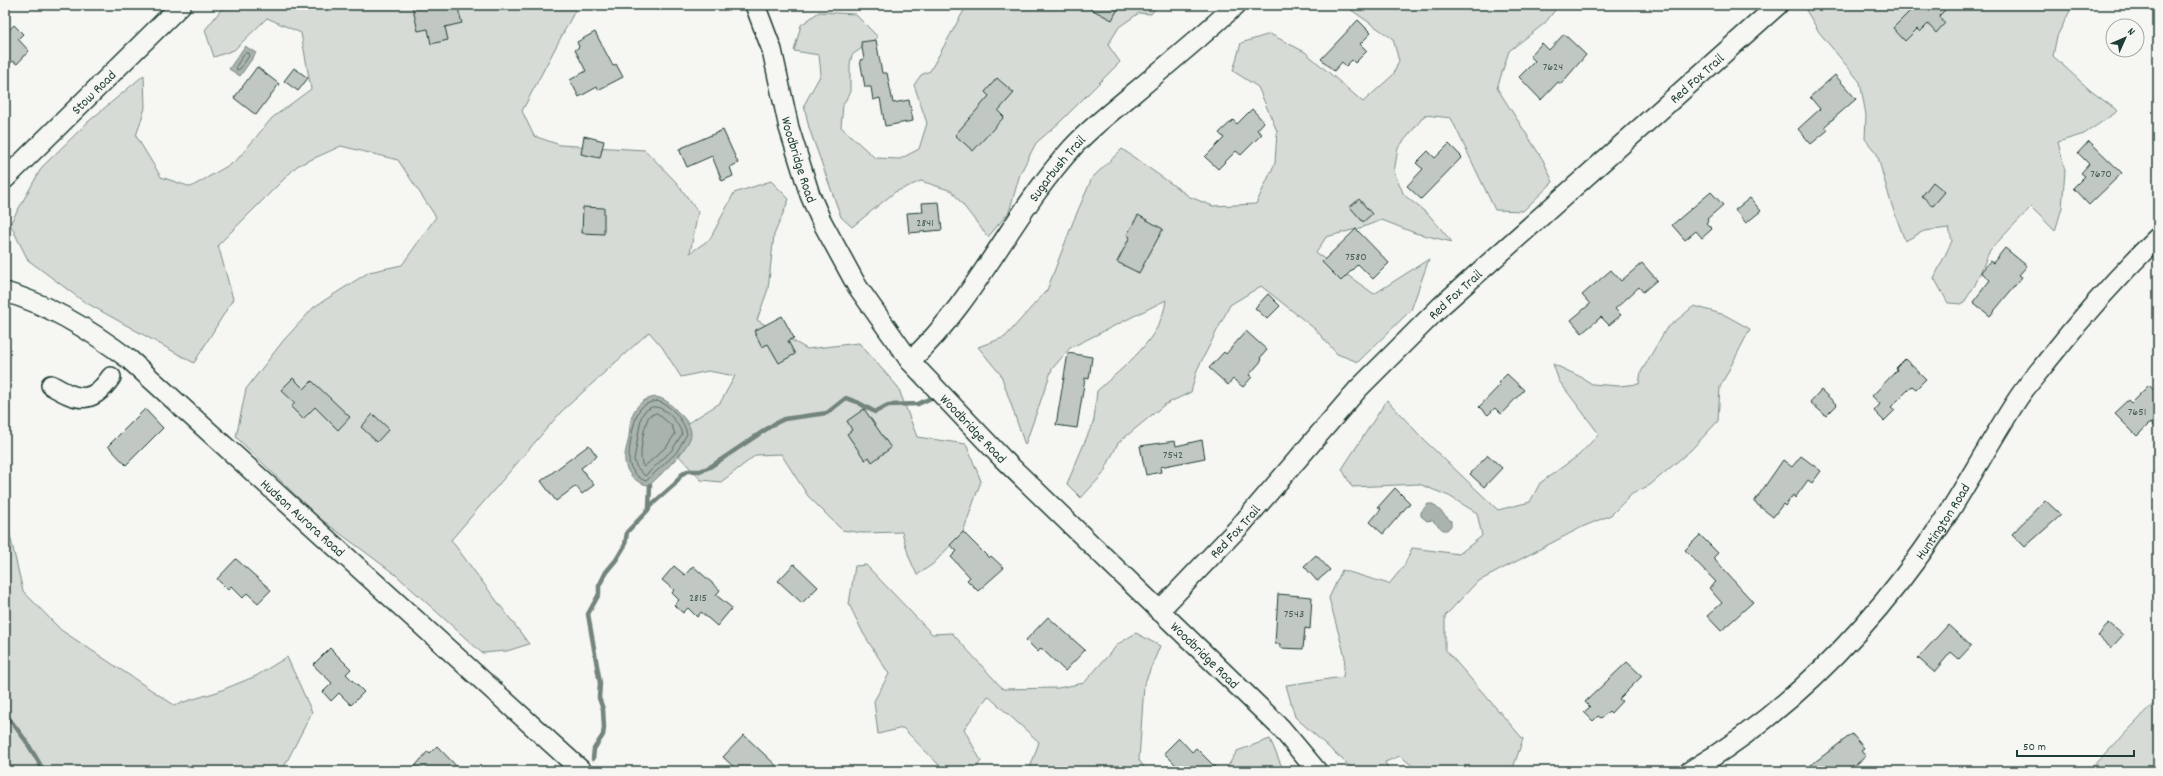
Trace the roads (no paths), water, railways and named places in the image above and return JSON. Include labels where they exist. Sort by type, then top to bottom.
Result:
[{"type":"street","name":"Stow Road","points":[[5,179],[181,5]]},
{"type":"street","name":"Woodbridge Road","points":[[755,5],[772,50],[789,128],[810,195],[821,220],[857,286],[910,361],[1003,459],[1282,728],[1317,771]]},
{"type":"street","name":"Sugarbush Trail","points":[[910,361],[932,341],[1018,221],[1037,190],[1072,148],[1095,126],[1236,5]]},
{"type":"street","name":"Red Fox Trail","points":[[1159,611],[1241,525],[1358,389],[1441,306],[1778,5]]},
{"type":"street","name":"Huntington Road","points":[[1690,771],[1718,754],[1788,700],[1854,638],[1892,593],[1940,526],[2020,396],[2072,329],[2124,270],[2158,237]]},
{"type":"street","name":"Hudson Aurora Road","points":[[9,291],[64,316],[87,329],[130,360],[575,769]]},
{"type":"street","points":[[51,385],[68,393],[88,398],[92,397],[104,388],[110,377]]},
{"type":"water","points":[[245,46],[256,53],[240,76],[229,69]]},
{"type":"water","points":[[656,397],[672,405],[689,425],[691,434],[690,440],[681,453],[650,485],[646,485],[633,478],[626,466],[625,458],[631,421],[635,410],[643,401]]},
{"type":"water","points":[[1428,504],[1433,504],[1451,521],[1451,526],[1447,530],[1443,530],[1432,520],[1427,521],[1421,516],[1421,512]]},
{"type":"waterway","points":[[650,506],[675,484],[681,475],[687,471],[700,471],[710,467],[774,424],[784,419],[827,413],[846,398],[875,412],[888,405],[918,404],[931,398]]},
{"type":"waterway","points":[[593,759],[594,749],[603,735],[604,728],[603,709],[599,698],[600,683],[588,614],[599,594],[599,586],[606,572],[616,560],[625,545],[627,532],[649,509],[650,485]]},
{"type":"waterway","points":[[5,713],[26,741],[44,771]]}]
